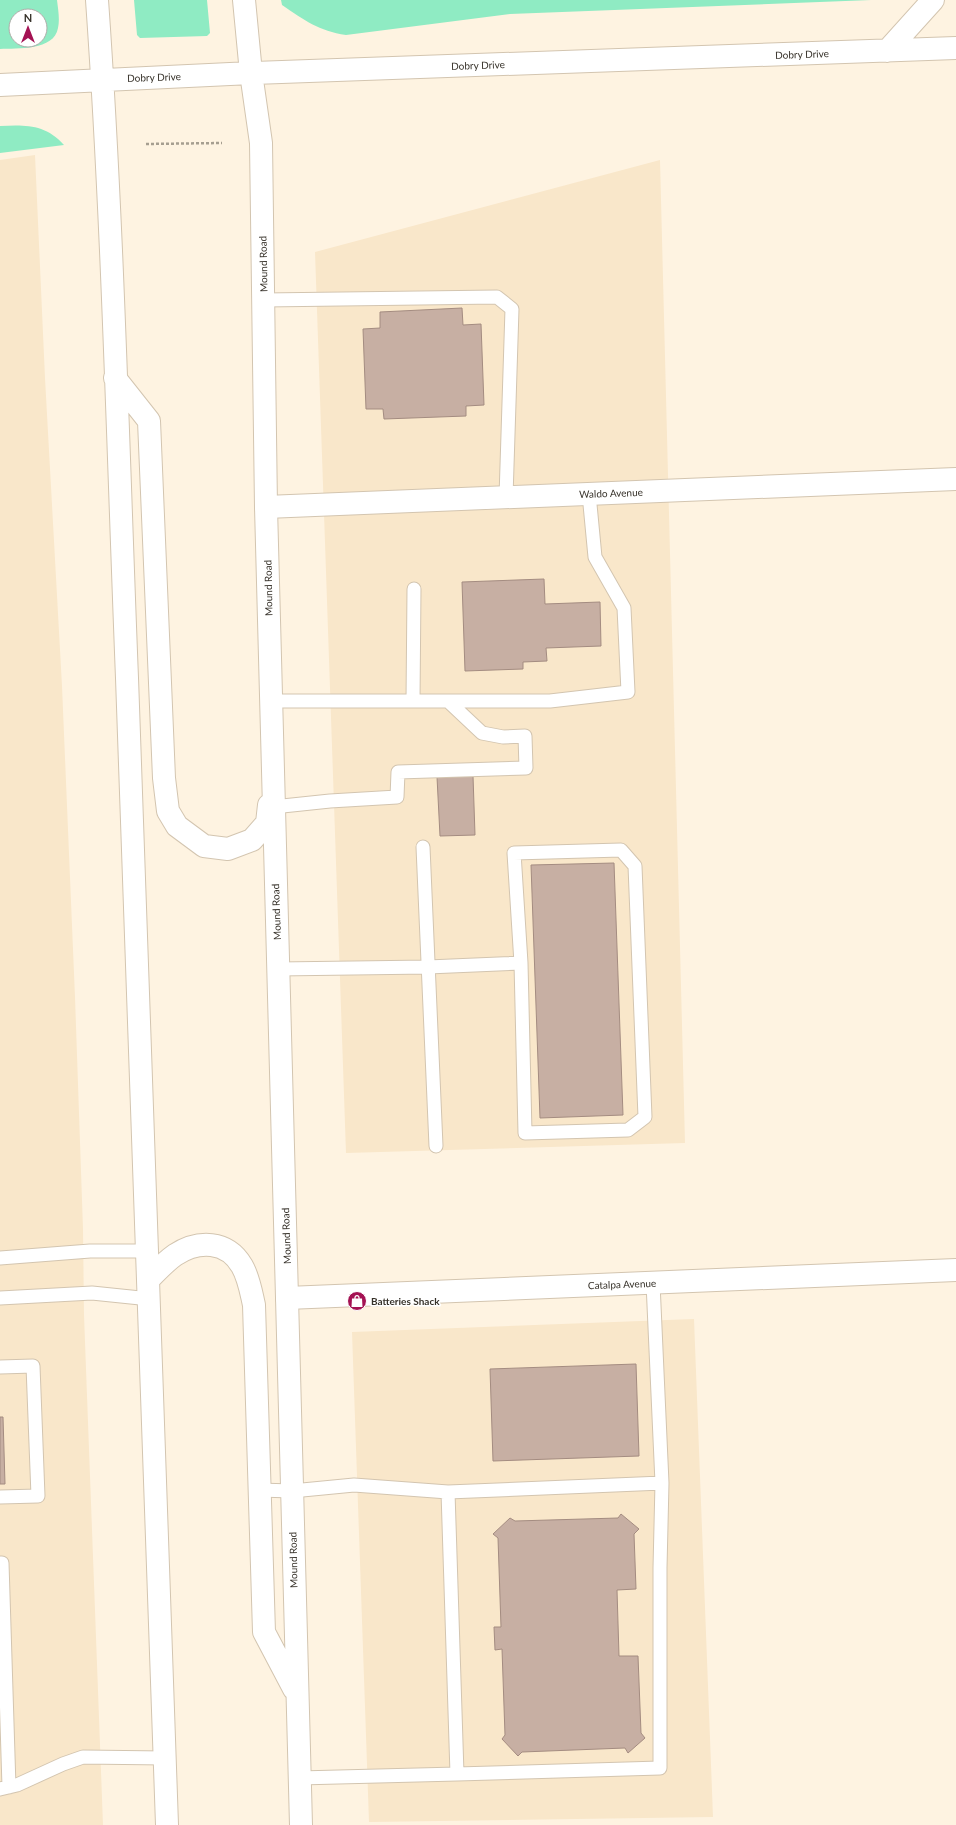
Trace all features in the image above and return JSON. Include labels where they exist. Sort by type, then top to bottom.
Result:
[{"type":"main road","points":[[97,0],[102,79],[115,378],[150,1289],[167,1825]]},
{"type":"main road","name":"Mound Road","points":[[244,0],[251,73],[261,143],[270,701],[287,1298],[296,1693],[301,1825]]},
{"type":"main road","points":[[887,51],[933,0]]},
{"type":"main road","name":"Dobry Drive","points":[[0,84],[251,73],[956,48]]},
{"type":"main road","points":[[115,378],[149,421],[164,778],[168,811],[177,826],[204,846],[228,849],[252,840],[267,823],[273,776]]},
{"type":"main road","name":"Waldo Avenue","points":[[266,507],[956,479]]},
{"type":"main road","points":[[150,1289],[173,1256],[188,1248],[205,1244],[225,1248],[242,1266],[249,1283],[254,1305],[264,1632],[296,1693]]},
{"type":"main road","name":"Catalpa Avenue","points":[[287,1298],[956,1270]]},
{"type":"lane","points":[[264,300],[497,297],[512,309],[506,497]]},
{"type":"lane","points":[[270,701],[550,701],[628,692],[624,608],[595,557],[589,494]]},
{"type":"lane","points":[[413,701],[414,589]]},
{"type":"lane","points":[[273,807],[330,801],[397,797],[398,772],[526,768],[525,736],[503,737],[482,734],[448,701]]},
{"type":"lane","points":[[423,847],[436,1146]]},
{"type":"lane","points":[[621,850],[635,866],[645,1117],[628,1130],[525,1133],[521,963],[514,853],[621,850]]},
{"type":"lane","points":[[278,968],[428,967],[521,963]]},
{"type":"lane","points":[[0,1258],[90,1251],[148,1251]]},
{"type":"lane","points":[[299,1778],[660,1768],[660,1568],[662,1483],[653,1283]]},
{"type":"lane","points":[[0,1298],[150,1289]]},
{"type":"lane","points":[[0,1367],[33,1366],[38,1496],[0,1497]]},
{"type":"lane","points":[[259,1490],[292,1491],[354,1486],[448,1492],[662,1483]]},
{"type":"lane","points":[[448,1492],[457,1774]]},
{"type":"lane","points":[[0,1563],[2,1563],[4,1788],[17,1785],[63,1764],[83,1757],[165,1758]]},
{"type":"path","points":[[146,144],[222,143]]},
{"type":"shaded area","points":[[35,155],[45,378],[62,686],[75,997],[83,1229],[84,1315],[103,1825],[0,1825],[0,160]]},
{"type":"shaded area","points":[[660,160],[685,1143],[346,1153],[315,252]]},
{"type":"shaded area","points":[[694,1319],[713,1817],[369,1822],[352,1332]]},
{"type":"green space","points":[[0,0],[57,0],[59,25],[55,35],[48,42],[48,8],[8,8],[8,48],[25,48],[0,49]]},
{"type":"green space","points":[[134,0],[207,0],[210,33],[207,36],[140,38],[137,35]]},
{"type":"green space","points":[[281,0],[871,0],[510,14],[346,35],[328,31],[312,24],[282,5]]},
{"type":"green space","points":[[0,126],[27,126],[42,129],[57,138],[64,145],[0,153]]},
{"type":"building","points":[[462,308],[463,325],[481,324],[484,405],[466,406],[466,416],[384,419],[383,409],[366,409],[363,329],[380,328],[380,312]]},
{"type":"building","points":[[544,579],[545,604],[600,602],[601,646],[546,648],[547,661],[523,662],[523,669],[465,671],[462,582]]},
{"type":"building","points":[[473,776],[475,835],[440,836],[437,777]]},
{"type":"building","points":[[614,863],[623,1115],[540,1118],[531,865]]},
{"type":"building","points":[[636,1364],[639,1456],[493,1461],[490,1369]]},
{"type":"building","points":[[0,1417],[3,1417],[5,1484],[0,1484]]},
{"type":"building","points":[[621,1514],[639,1529],[634,1534],[636,1589],[617,1590],[619,1656],[638,1656],[641,1733],[645,1738],[628,1753],[625,1748],[522,1752],[518,1756],[502,1739],[505,1735],[502,1649],[495,1650],[494,1627],[501,1627],[498,1538],[493,1534],[510,1518],[515,1521],[618,1518]]},
{"type":"place","name":"Batteries Shack","points":[[357,1301]]}]
